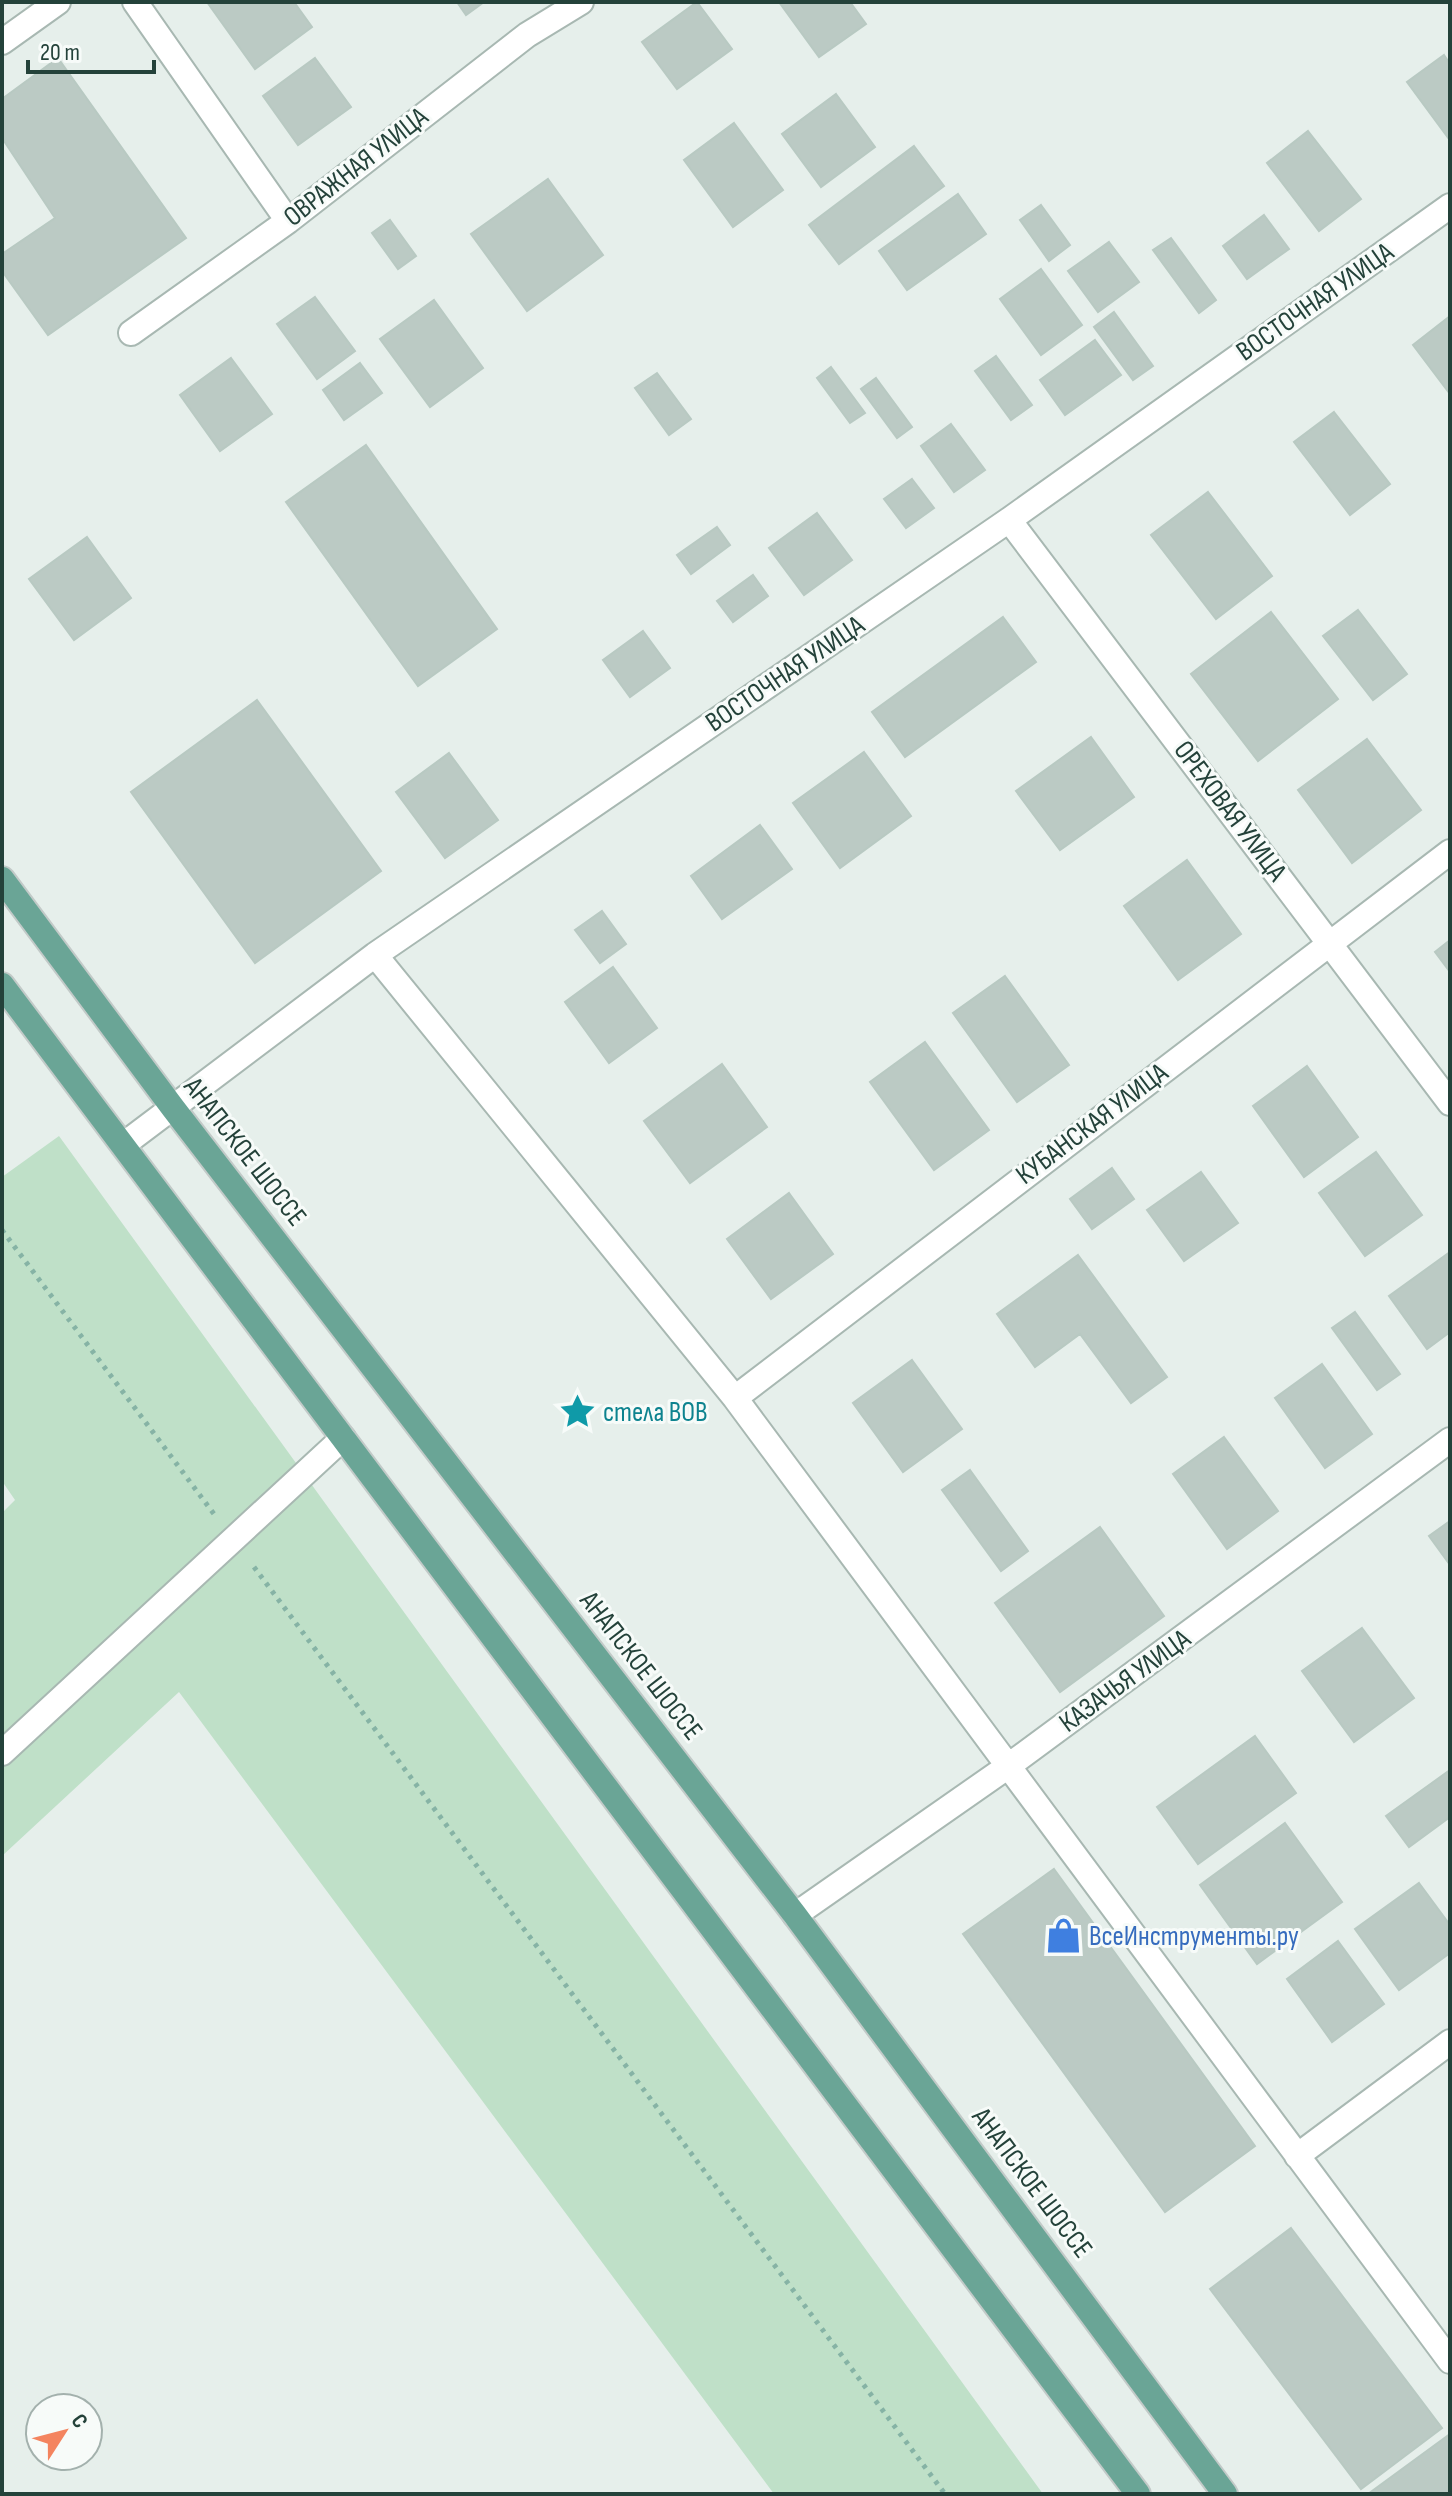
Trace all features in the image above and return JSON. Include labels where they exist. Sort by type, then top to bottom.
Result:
[{"type":"main road","name":"АНАПСКОЕ ШОССЕ","points":[[2,879],[173,1108],[795,1915],[1225,2494]]},
{"type":"main road","points":[[2,985],[1138,2494]]},
{"type":"street","points":[[2,42],[58,2]]},
{"type":"street","points":[[135,2],[288,221]]},
{"type":"street","name":"ОВРАЖНАЯ УЛИЦА","points":[[131,333],[288,221],[527,35],[581,2]]},
{"type":"street","name":"ВОСТОЧНАЯ УЛИЦА","points":[[123,1145],[375,955],[1009,520],[1450,206]]},
{"type":"street","name":"ОРЕХОВАЯ УЛИЦА","points":[[1009,520],[1450,1103]]},
{"type":"street","name":"КУБАНСКАЯ УЛИЦА","points":[[735,1398],[1450,852]]},
{"type":"street","points":[[375,955],[735,1398],[1450,2361]]},
{"type":"street","points":[[2,1753],[343,1438]]},
{"type":"street","name":"КАЗАЧЬЯ УЛИЦА","points":[[795,1915],[1007,1767],[1450,1440]]},
{"type":"street","points":[[1297,2156],[1450,2042]]},
{"type":"path","points":[[2,1230],[945,2494]]},
{"type":"green space","points":[[59,1136],[1043,2494],[774,2494],[179,1692],[2,1856],[2,1513],[15,1500],[2,1481],[2,1177]]},
{"type":"building","points":[[207,2],[294,2],[312,27],[255,69]]},
{"type":"building","points":[[457,2],[484,2],[466,15]]},
{"type":"building","points":[[697,2],[732,49],[677,89],[642,42]]},
{"type":"building","points":[[779,2],[850,2],[866,24],[819,57]]},
{"type":"building","points":[[1444,55],[1450,64],[1449,139],[1407,82]]},
{"type":"building","points":[[58,58],[186,238],[48,335],[2,271],[2,254],[55,218],[2,138],[2,99]]},
{"type":"building","points":[[315,58],[351,107],[298,145],[263,96]]},
{"type":"building","points":[[836,94],[875,147],[821,187],[782,134]]},
{"type":"building","points":[[734,123],[783,190],[733,227],[684,160]]},
{"type":"building","points":[[1308,131],[1361,199],[1319,231],[1267,163]]},
{"type":"building","points":[[914,146],[944,186],[839,264],[809,225]]},
{"type":"building","points":[[548,179],[603,255],[527,311],[471,234]]},
{"type":"building","points":[[958,194],[986,234],[907,290],[879,251]]},
{"type":"building","points":[[1041,205],[1070,245],[1049,261],[1020,220]]},
{"type":"building","points":[[1264,215],[1289,249],[1247,279],[1223,246]]},
{"type":"building","points":[[390,220],[416,256],[398,269],[372,233]]},
{"type":"building","points":[[1171,238],[1216,300],[1199,313],[1153,250]]},
{"type":"building","points":[[1109,242],[1139,282],[1098,312],[1068,271]]},
{"type":"building","points":[[1041,269],[1082,325],[1041,355],[1000,299]]},
{"type":"building","points":[[315,297],[355,351],[317,379],[277,324]]},
{"type":"building","points":[[434,300],[483,368],[430,407],[380,339]]},
{"type":"building","points":[[1114,312],[1153,366],[1133,380],[1094,327]]},
{"type":"building","points":[[1450,316],[1450,394],[1413,345]]},
{"type":"building","points":[[1095,340],[1121,375],[1065,415],[1040,380]]},
{"type":"building","points":[[996,356],[1032,405],[1011,420],[975,371]]},
{"type":"building","points":[[231,358],[272,414],[220,451],[180,395]]},
{"type":"building","points":[[360,363],[382,393],[344,420],[323,390]]},
{"type":"building","points":[[831,367],[865,413],[850,423],[817,378]]},
{"type":"building","points":[[657,373],[691,419],[669,435],[635,388]]},
{"type":"building","points":[[876,378],[912,427],[897,438],[861,389]]},
{"type":"building","points":[[1334,412],[1390,484],[1350,515],[1294,442]]},
{"type":"building","points":[[951,424],[985,470],[954,492],[921,446]]},
{"type":"building","points":[[366,445],[497,629],[418,686],[286,502]]},
{"type":"building","points":[[912,479],[934,508],[906,528],[884,499]]},
{"type":"building","points":[[1208,492],[1272,576],[1216,619],[1151,535]]},
{"type":"building","points":[[817,513],[852,560],[804,595],[769,548]]},
{"type":"building","points":[[717,527],[730,545],[691,574],[677,555]]},
{"type":"building","points":[[87,537],[131,598],[74,640],[29,579]]},
{"type":"building","points":[[753,575],[768,596],[733,622],[717,601]]},
{"type":"building","points":[[1358,610],[1407,674],[1373,700],[1323,636]]},
{"type":"building","points":[[1271,612],[1338,699],[1258,761],[1191,674]]},
{"type":"building","points":[[1003,617],[1036,662],[905,757],[872,712]]},
{"type":"building","points":[[643,631],[670,668],[630,697],[603,660]]},
{"type":"building","points":[[257,700],[381,871],[255,963],[131,792]]},
{"type":"building","points":[[1091,737],[1134,797],[1060,850],[1016,791]]},
{"type":"building","points":[[1367,739],[1421,810],[1352,863],[1298,790]]},
{"type":"building","points":[[864,752],[911,816],[840,868],[793,803]]},
{"type":"building","points":[[449,753],[498,820],[445,858],[396,792]]},
{"type":"building","points":[[760,825],[792,869],[722,919],[691,876]]},
{"type":"building","points":[[1187,860],[1241,934],[1178,980],[1124,906]]},
{"type":"building","points":[[602,911],[626,944],[600,963],[575,930]]},
{"type":"building","points":[[1450,940],[1450,972],[1435,952]]},
{"type":"building","points":[[613,967],[657,1028],[609,1063],[565,1002]]},
{"type":"building","points":[[1005,976],[1069,1065],[1017,1102],[953,1013]]},
{"type":"building","points":[[925,1042],[989,1130],[934,1170],[870,1082]]},
{"type":"building","points":[[722,1064],[767,1127],[690,1183],[644,1121]]},
{"type":"building","points":[[1307,1066],[1358,1137],[1304,1177],[1253,1106]]},
{"type":"building","points":[[1376,1152],[1422,1215],[1365,1256],[1319,1193]]},
{"type":"building","points":[[1112,1168],[1134,1199],[1092,1229],[1070,1199]]},
{"type":"building","points":[[1201,1172],[1238,1223],[1184,1261],[1147,1210]]},
{"type":"building","points":[[789,1193],[833,1254],[771,1299],[727,1239]]},
{"type":"building","points":[[1450,1252],[1450,1332],[1427,1349],[1389,1296]]},
{"type":"building","points":[[1078,1255],[1167,1377],[1131,1403],[1080,1334],[1035,1367],[997,1314]]},
{"type":"building","points":[[1355,1312],[1400,1374],[1377,1390],[1332,1328]]},
{"type":"building","points":[[912,1360],[962,1429],[903,1472],[853,1403]]},
{"type":"building","points":[[1322,1364],[1372,1434],[1325,1468],[1275,1398]]},
{"type":"building","points":[[1224,1437],[1278,1511],[1227,1549],[1173,1474]]},
{"type":"building","points":[[970,1470],[1028,1551],[1001,1571],[942,1490]]},
{"type":"building","points":[[1450,1521],[1450,1565],[1429,1536]]},
{"type":"building","points":[[1100,1527],[1164,1616],[1060,1692],[995,1603]]},
{"type":"building","points":[[1362,1628],[1414,1698],[1354,1742],[1302,1671]]},
{"type":"building","points":[[1255,1736],[1296,1793],[1198,1864],[1157,1807]]},
{"type":"building","points":[[1450,1770],[1450,1817],[1409,1847],[1386,1816]]},
{"type":"building","points":[[1285,1823],[1342,1902],[1257,1964],[1200,1885]]},
{"type":"building","points":[[1054,1869],[1255,2146],[1165,2212],[963,1934]]},
{"type":"building","points":[[1419,1883],[1450,1925],[1450,1953],[1399,1990],[1355,1929]]},
{"type":"building","points":[[1338,1941],[1384,2004],[1332,2042],[1287,1979]]},
{"type":"building","points":[[1291,2228],[1442,2428],[1361,2489],[1210,2289]]},
{"type":"building","points":[[1450,2434],[1450,2494],[1368,2494]]},
{"type":"place","name":"стела ВОВ","points":[[577,1412]]},
{"type":"place","name":"ВсеИнструменты.ру","points":[[1063,1936]]}]
